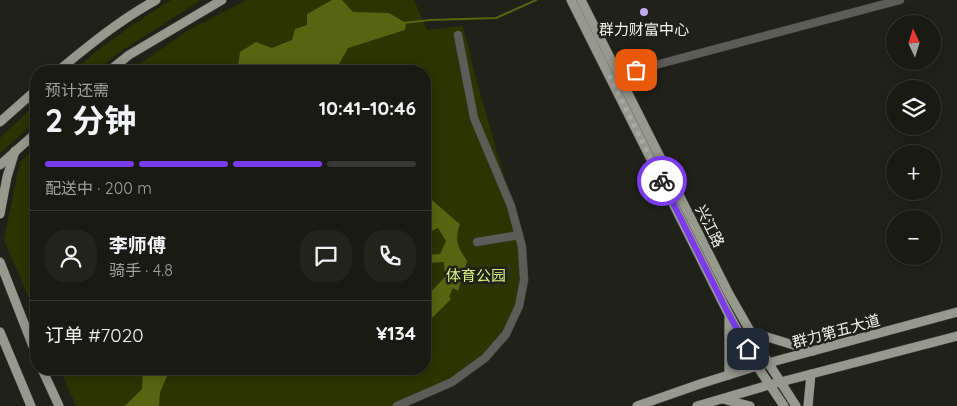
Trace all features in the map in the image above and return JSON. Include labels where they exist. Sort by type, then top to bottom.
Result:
[{"type":"main road","points":[[65,65],[130,14],[156,0]]},
{"type":"main road","points":[[116,65],[129,55],[222,0]]},
{"type":"main road","name":"兴江路","points":[[576,2],[730,294],[769,364],[796,406]]},
{"type":"main road","name":"兴江路","points":[[614,76],[729,315],[757,366],[784,406]]},
{"type":"main road","points":[[0,122],[30,95]]},
{"type":"main road","points":[[0,111],[15,109]]},
{"type":"main road","points":[[0,165],[30,138]]},
{"type":"main road","points":[[0,214],[7,177],[15,151]]},
{"type":"main road","points":[[0,262],[30,339]]},
{"type":"main road","name":"群力第五大道","points":[[637,406],[757,366],[957,312]]},
{"type":"main road","points":[[729,315],[729,375]]},
{"type":"main road","points":[[0,332],[31,406]]},
{"type":"main road","points":[[751,332],[813,352]]},
{"type":"main road","points":[[697,406],[769,385],[957,336]]},
{"type":"main road","points":[[808,406],[811,374]]},
{"type":"main road","points":[[45,375],[59,406]]},
{"type":"main road","points":[[722,398],[750,406]]},
{"type":"street","points":[[614,76],[900,0]]},
{"type":"street","points":[[398,406],[452,382],[485,358],[506,334],[519,306],[524,280],[522,247],[519,234],[510,206],[474,118],[458,35]]},
{"type":"street","points":[[477,242],[519,234]]},
{"type":"green space","points":[[171,0],[201,0],[103,65],[80,65],[121,33]]},
{"type":"green space","name":"体育公园","points":[[247,0],[414,0],[427,30],[463,26],[475,75],[524,246],[529,280],[512,329],[488,359],[400,406],[76,406],[63,375],[431,375],[431,65],[139,65],[190,29]]},
{"type":"green space","points":[[30,110],[30,126],[0,153],[0,138]]},
{"type":"green space","points":[[30,153],[30,300],[4,240],[20,162]]},
{"type":"shaded area","points":[[332,0],[342,0],[353,12],[389,13],[406,23],[405,30],[348,48],[338,65],[238,65],[240,52],[256,42],[272,48],[292,40],[295,29],[307,25],[307,14]]},
{"type":"shaded area","points":[[431,200],[460,224],[457,239],[461,252],[467,261],[458,291],[453,288],[449,297],[451,299],[431,318],[431,292],[445,277],[444,262],[431,263],[431,255],[440,254],[446,241],[438,228],[431,231]]},
{"type":"shaded area","points":[[143,375],[167,375],[160,392],[159,406],[125,406],[142,389]]},
{"type":"waterway","points":[[403,23],[430,20],[496,18],[536,0]]},
{"type":"way so far","points":[[636,70],[610,77],[662,181]]},
{"type":"place","name":"群力财富中心","points":[[644,12]]},
{"type":"route","points":[[662,181],[748,349]]}]
